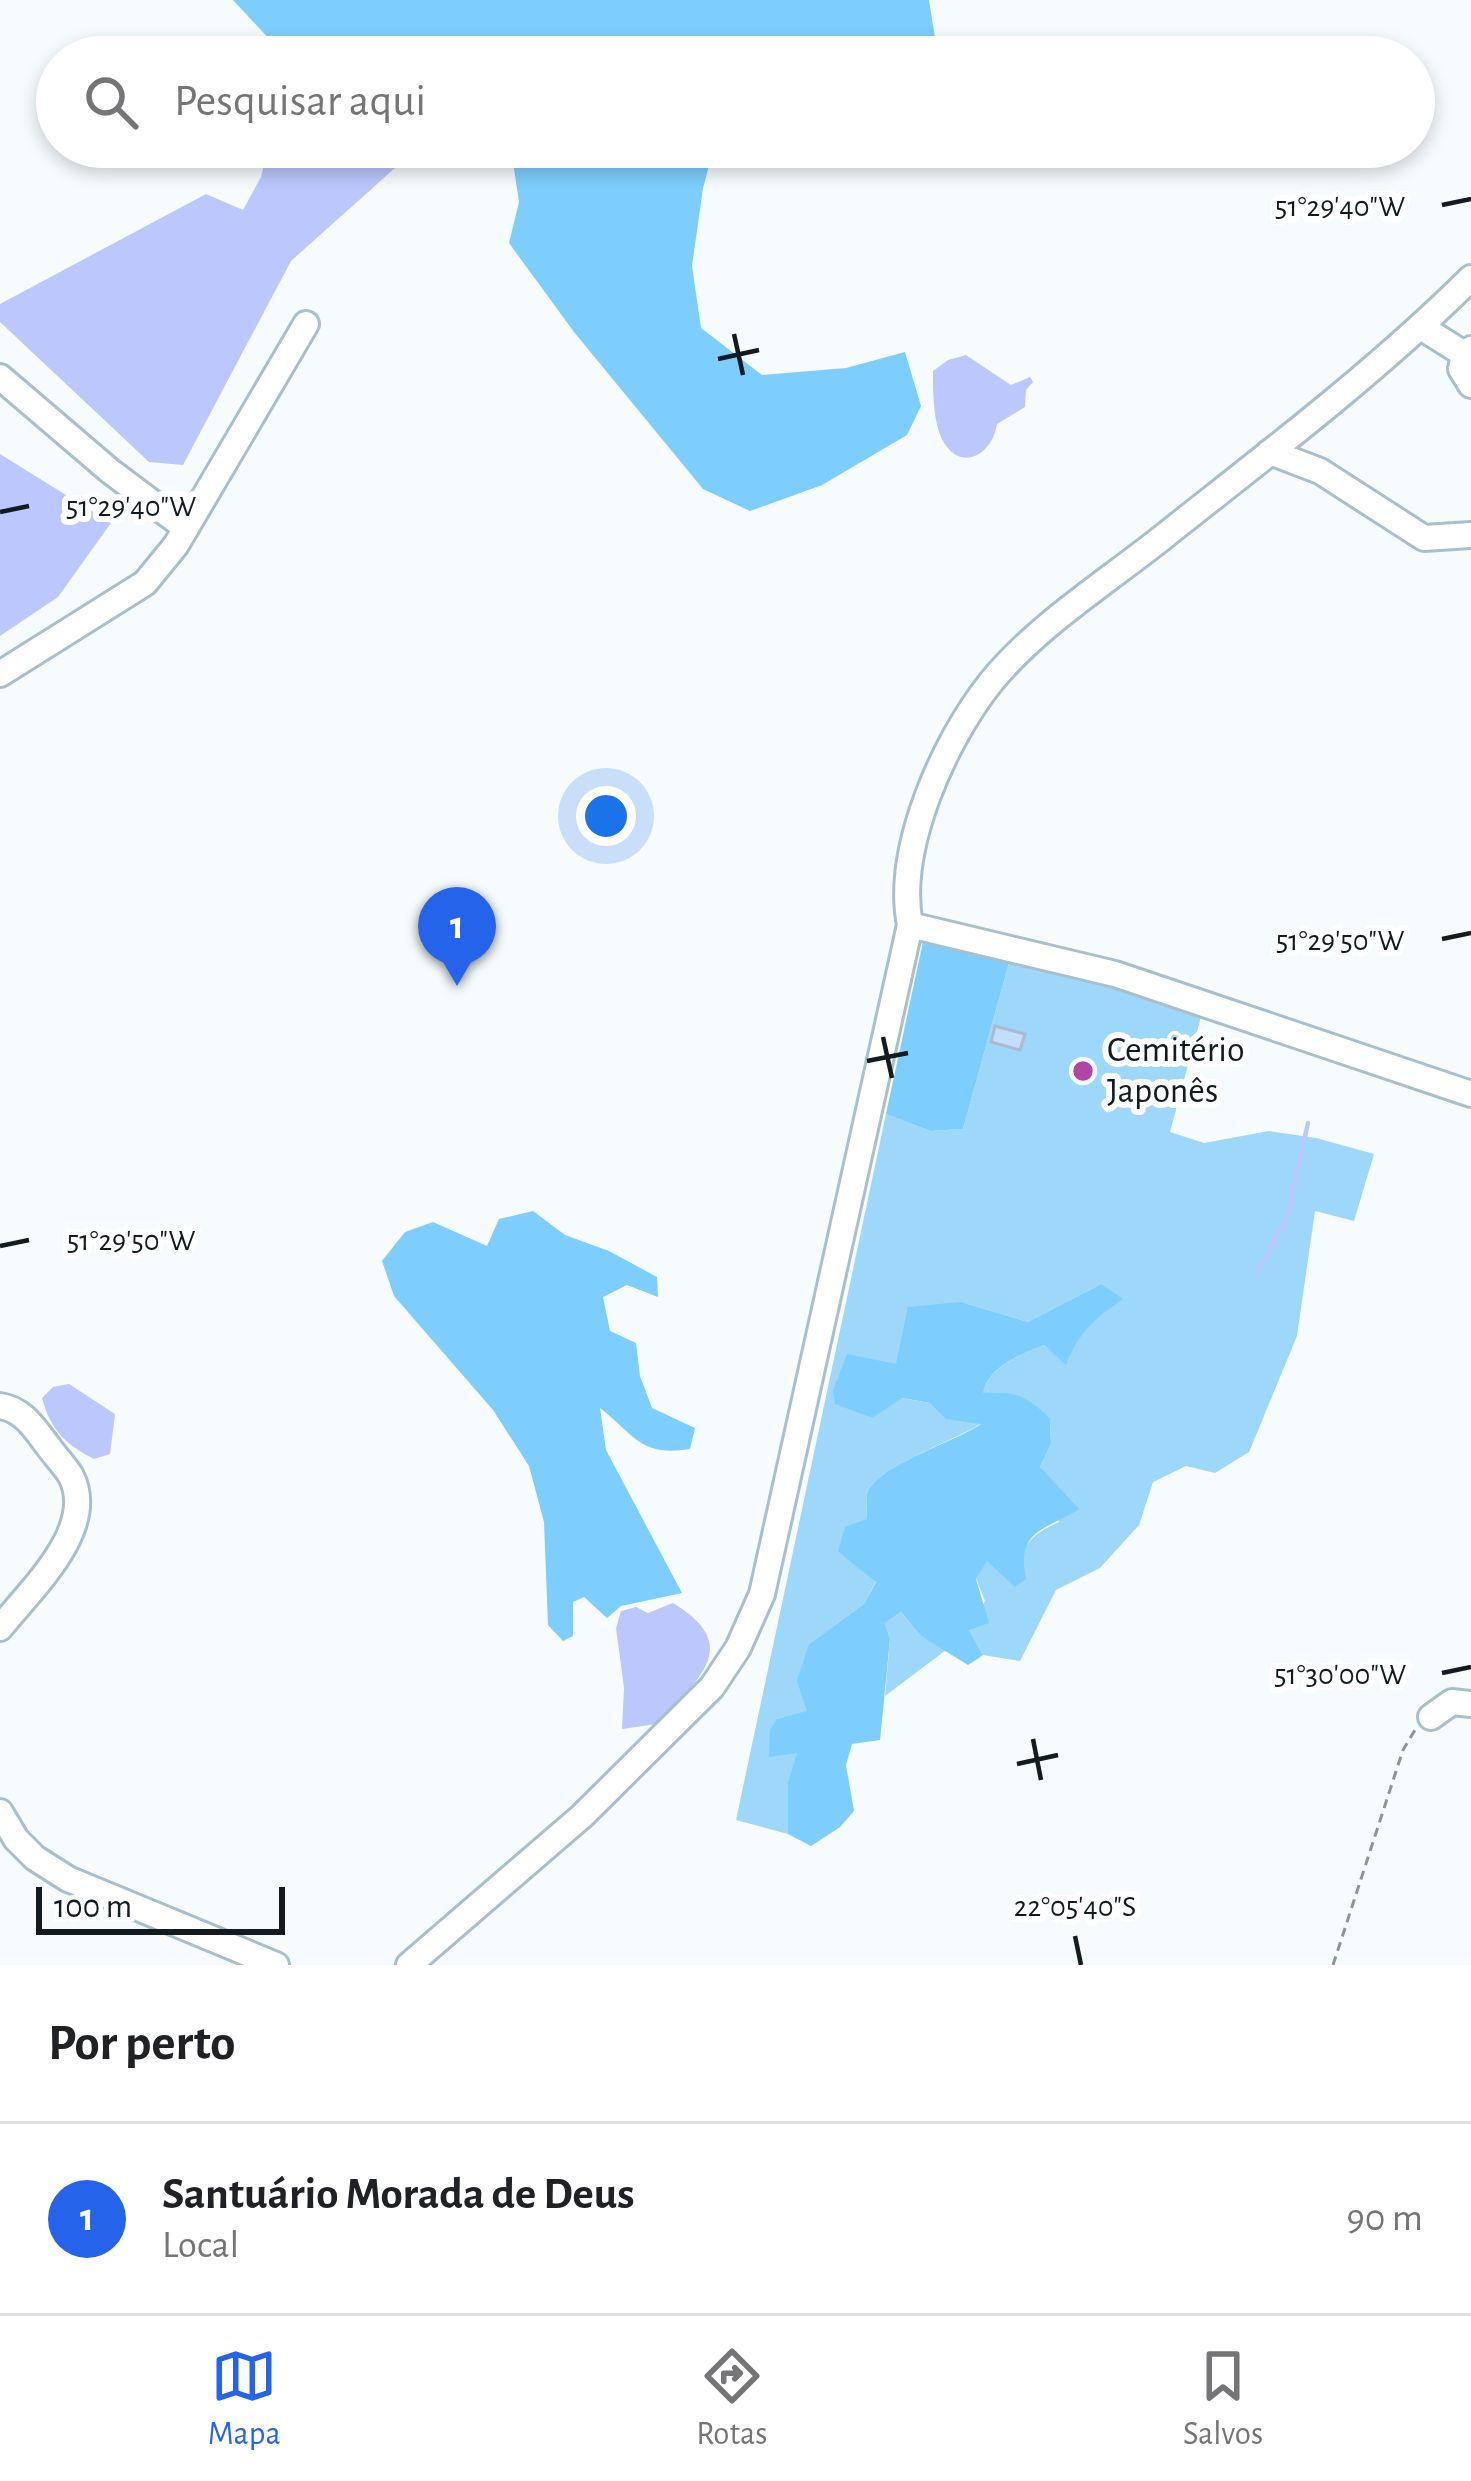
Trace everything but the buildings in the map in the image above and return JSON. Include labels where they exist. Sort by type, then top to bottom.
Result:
[{"type":"street","points":[[409,1965],[582,1816],[712,1687],[738,1648],[761,1594],[910,926],[905,898],[914,844],[937,775],[964,717],[996,676],[1050,626],[1270,452],[1421,327],[1471,278]]},
{"type":"street","points":[[0,674],[145,583],[186,528],[306,324]]},
{"type":"street","points":[[1421,327],[1468,352],[1461,369],[1471,385]]},
{"type":"street","points":[[0,377],[110,471],[186,528]]},
{"type":"street","points":[[1270,452],[1320,471],[1424,538],[1471,535]]},
{"type":"street","points":[[910,926],[1115,974],[1471,1094]]},
{"type":"street","points":[[0,1406],[26,1418],[72,1477],[77,1502],[72,1530],[0,1628]]},
{"type":"street","points":[[1430,1717],[1453,1702],[1471,1704]]},
{"type":"street","points":[[0,1812],[26,1849],[68,1879],[276,1965]]},
{"type":"path","points":[[1333,1965],[1403,1750],[1430,1717]]},
{"type":"shaded area","points":[[233,0],[929,0],[935,36],[266,36]]},
{"type":"shaded area","points":[[263,168],[395,168],[291,261],[183,465],[149,462],[0,322],[0,304],[206,194],[243,210]]},
{"type":"shaded area","points":[[514,168],[708,168],[692,266],[701,328],[762,375],[846,368],[905,352],[921,406],[907,435],[822,485],[750,511],[703,489],[574,332],[509,243],[519,202]]},
{"type":"shaded area","points":[[966,355],[1011,385],[1030,377],[1033,382],[1026,390],[1025,407],[997,424],[982,452],[966,458],[943,441],[934,407],[933,371]]},
{"type":"shaded area","points":[[0,454],[111,523],[58,597],[0,636]]},
{"type":"shaded area","points":[[923,942],[1010,959],[963,1129],[930,1131],[886,1114]]},
{"type":"shaded area","points":[[1010,959],[1202,1013],[1170,1132],[1204,1143],[1269,1131],[1374,1154],[1354,1221],[1315,1211],[1297,1336],[1249,1452],[1215,1473],[1186,1466],[1153,1482],[1139,1525],[1100,1568],[1056,1590],[1020,1661],[983,1655],[969,1630],[985,1601],[976,1578],[987,1560],[1016,1586],[1026,1546],[1059,1522],[1040,1467],[1051,1444],[1050,1418],[1019,1397],[982,1395],[998,1369],[1044,1345],[1066,1364],[1075,1339],[1095,1318],[1101,1284],[1028,1322],[961,1302],[896,1364],[873,1418],[901,1398],[930,1403],[982,1423],[902,1463],[868,1491],[867,1519],[838,1552],[876,1581],[864,1604],[809,1644],[807,1712],[777,1719],[798,1752],[788,1782],[788,1834],[736,1820],[886,1114],[930,1131],[963,1129]]},
{"type":"shaded area","points":[[533,1211],[565,1235],[609,1251],[657,1277],[658,1297],[627,1285],[603,1297],[610,1331],[636,1343],[640,1376],[652,1408],[695,1428],[690,1449],[660,1450],[639,1442],[600,1408],[606,1450],[682,1593],[621,1606],[607,1618],[584,1597],[573,1602],[573,1636],[563,1641],[548,1625],[544,1522],[529,1466],[493,1410],[394,1296],[382,1261],[405,1232],[433,1222],[487,1246],[499,1219]]},
{"type":"shaded area","points":[[1101,1284],[1123,1299],[1088,1327],[1066,1365],[1044,1345],[998,1369],[983,1393],[1019,1396],[1050,1418],[1051,1444],[1040,1467],[1079,1509],[1029,1541],[1026,1579],[1015,1587],[987,1561],[976,1579],[989,1623],[969,1630],[983,1655],[968,1665],[921,1636],[901,1612],[885,1623],[890,1639],[880,1740],[852,1744],[846,1765],[854,1811],[811,1846],[788,1834],[788,1782],[797,1753],[769,1757],[770,1730],[777,1719],[807,1711],[797,1681],[809,1644],[864,1604],[876,1582],[838,1552],[845,1527],[867,1519],[868,1491],[875,1481],[981,1424],[946,1419],[930,1403],[902,1398],[873,1418],[835,1404],[833,1391],[847,1354],[896,1364],[908,1307],[961,1302],[1028,1322]]},
{"type":"shaded area","points":[[69,1384],[115,1414],[110,1454],[94,1459],[67,1442],[55,1427],[42,1398],[53,1387]]},
{"type":"shaded area","points":[[673,1603],[706,1634],[707,1663],[657,1724],[622,1729],[624,1688],[616,1628],[621,1611],[636,1607],[648,1613]]},
{"type":"shaded area","points":[[901,1612],[921,1636],[946,1650],[885,1696],[890,1639],[885,1623]]},
{"type":"waterway","points":[[1259,1271],[1287,1217],[1308,1123]]},
{"type":"place","name":"Santuário Morada de Deus","points":[[457,986]]},
{"type":"place","name":"Cemitério Japonês","points":[[1083,1071]]}]
